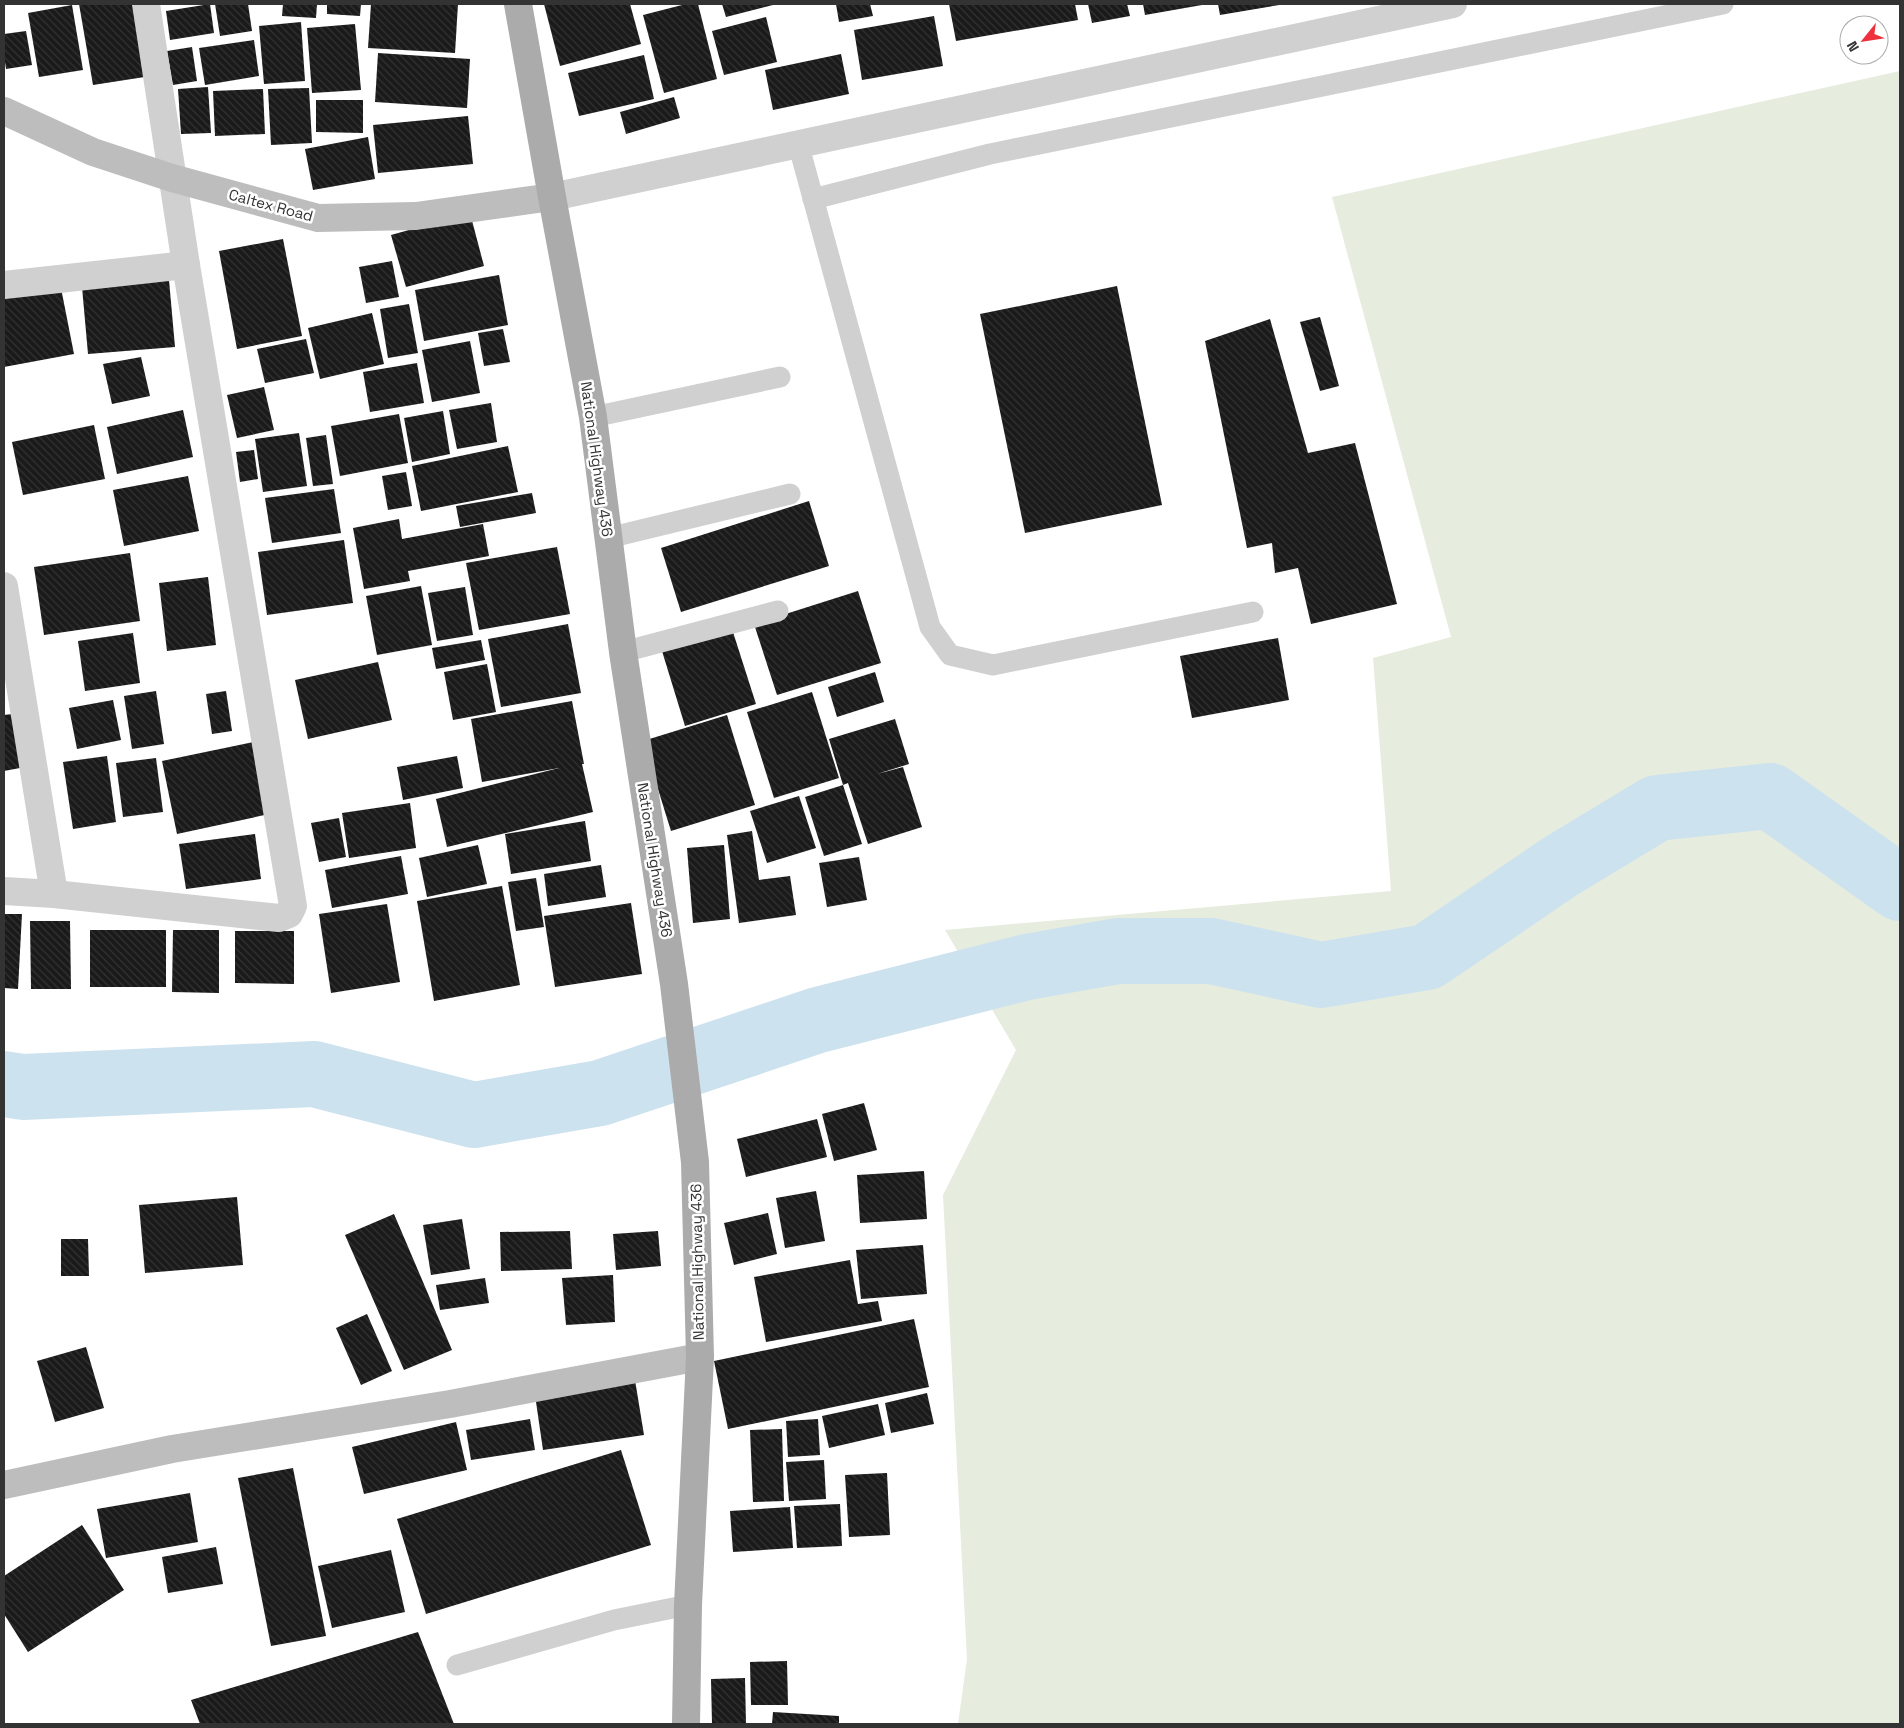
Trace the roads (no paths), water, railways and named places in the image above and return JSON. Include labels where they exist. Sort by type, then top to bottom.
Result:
[{"type":"main road","name":"National Highway 436","points":[[518,4],[593,417],[623,652],[674,984],[695,1162],[700,1357],[688,1605],[686,1724]]},
{"type":"street","points":[[4,891],[54,894],[279,918],[290,914],[294,906],[186,265],[146,4]]},
{"type":"street","points":[[552,197],[1453,4]]},
{"type":"street","name":"Caltex Road","points":[[4,111],[93,152],[172,178],[318,218],[416,216],[552,197]]},
{"type":"street","points":[[4,285],[186,265]]},
{"type":"street","points":[[4,586],[54,894]]},
{"type":"street","points":[[4,1484],[172,1449],[450,1404],[700,1357]]},
{"type":"lane","points":[[813,199],[990,154],[1723,4]]},
{"type":"lane","points":[[798,143],[930,627],[950,654],[993,665],[1253,612]]},
{"type":"lane","points":[[593,417],[780,377]]},
{"type":"lane","points":[[608,538],[790,494]]},
{"type":"lane","points":[[623,652],[778,611]]},
{"type":"lane","points":[[457,1665],[614,1620],[688,1605]]},
{"type":"waterway","points":[[4,1084],[23,1087],[314,1074],[474,1115],[600,1093],[818,1020],[1027,967],[1118,951],[1211,951],[1321,975],[1427,957],[1561,866],[1657,808],[1770,796],[1900,888]]}]
